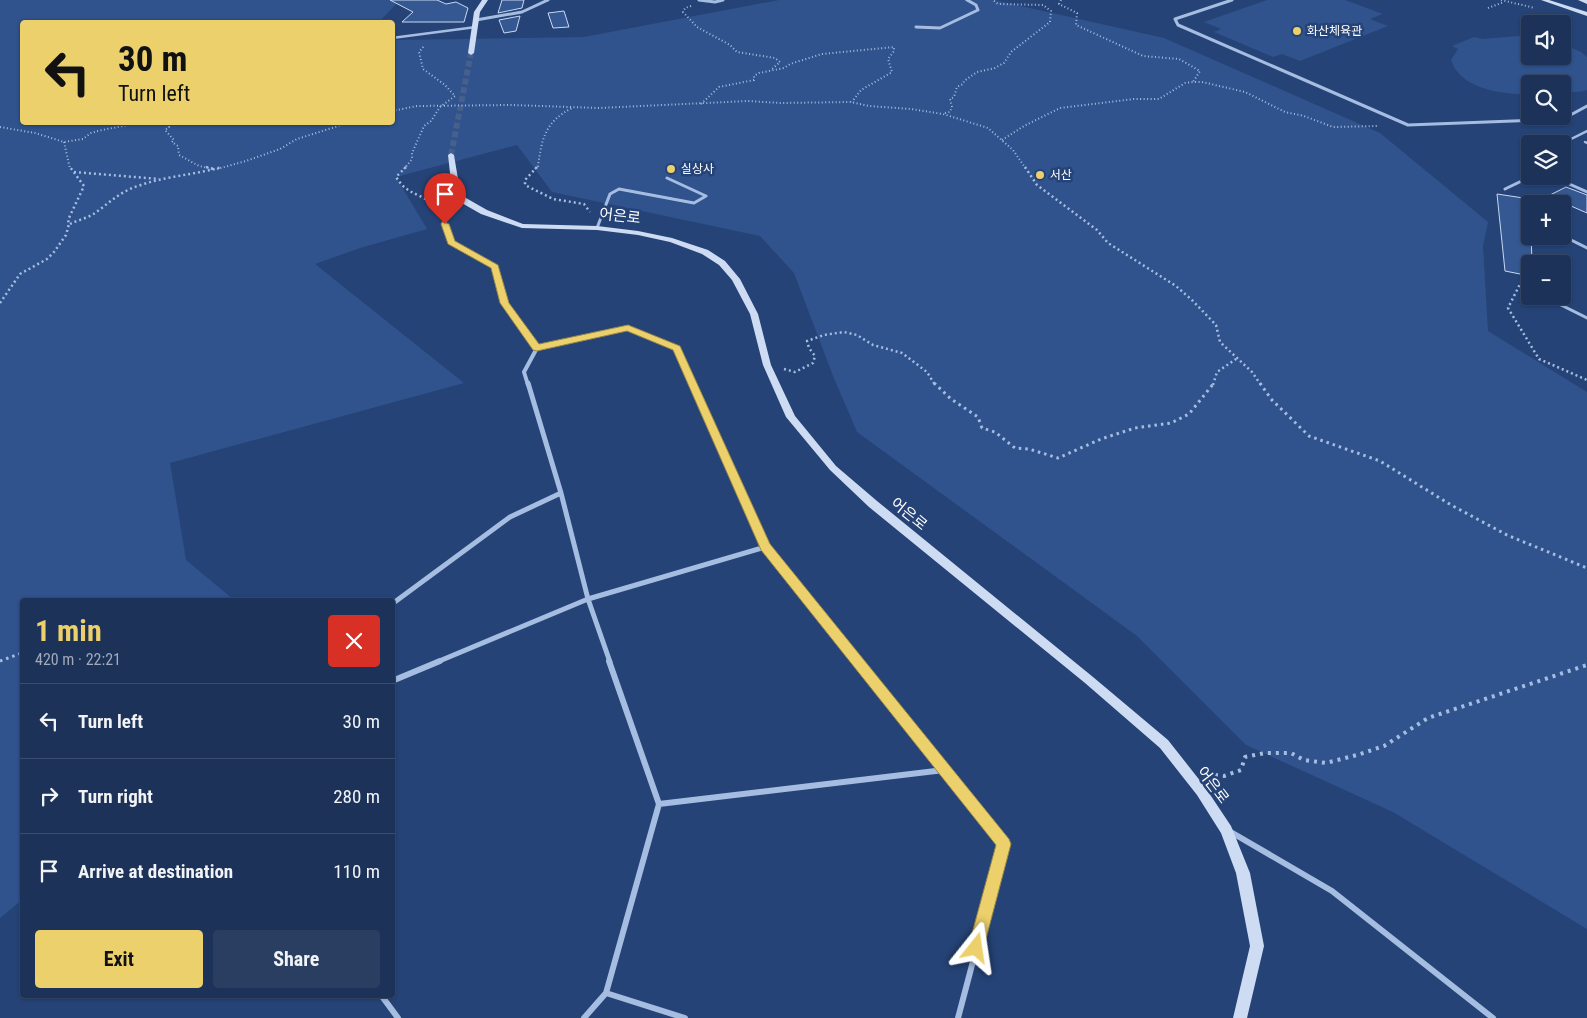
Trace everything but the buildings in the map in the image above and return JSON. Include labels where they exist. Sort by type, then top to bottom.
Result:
[{"type":"street","points":[[471,53],[477,12],[485,0]]},
{"type":"street","points":[[476,20],[514,16],[538,7],[548,0]]},
{"type":"street","points":[[699,0],[715,2],[723,0]]},
{"type":"street","points":[[916,27],[940,28],[978,10],[976,5],[967,0]]},
{"type":"street","points":[[1232,0],[1175,19],[1178,25],[1408,125],[1563,119],[1587,106]]},
{"type":"street","points":[[1544,0],[1587,14]]},
{"type":"street","points":[[1582,0],[1587,2]]},
{"type":"street","points":[[451,155],[456,191],[442,201],[440,206],[451,243],[495,267],[504,303],[537,348]]},
{"type":"street","name":"어은로","points":[[456,191],[463,200],[484,212],[522,226],[593,228],[638,233],[672,240],[705,252],[722,263],[736,279],[754,314],[767,365],[791,417],[833,468],[881,511],[1130,714],[1164,744],[1201,791],[1226,830],[1243,873],[1257,946],[1240,1018]]},
{"type":"street","points":[[584,1018],[606,993],[659,804],[588,599],[561,493],[524,372],[537,348],[628,328],[677,348],[765,547],[1004,844],[958,1018]]},
{"type":"street","points":[[395,602],[510,517],[561,493]]},
{"type":"street","points":[[395,680],[588,599],[765,547]]},
{"type":"street","points":[[659,804],[944,770]]},
{"type":"street","points":[[1226,830],[1332,891],[1493,1018]]},
{"type":"street","points":[[606,993],[685,1018]]},
{"type":"street","points":[[383,998],[398,1018]]},
{"type":"lane","points":[[395,38],[476,27]]},
{"type":"lane","points":[[1571,139],[1587,131]]},
{"type":"lane","points":[[593,228],[610,194],[619,189],[694,203],[706,196],[667,178]]},
{"type":"lane","points":[[1505,189],[1521,181]]},
{"type":"lane","points":[[1571,185],[1587,192]]},
{"type":"lane","points":[[1571,240],[1587,248]]},
{"type":"lane","points":[[1560,305],[1587,318]]},
{"type":"path","points":[[943,114],[950,112],[952,107],[950,99],[954,98],[957,87],[963,84],[969,76],[995,68],[1004,63],[1011,52],[1050,22],[1051,11],[1043,5],[1016,2],[998,4],[993,0]]},
{"type":"path","points":[[1061,0],[1059,4],[1075,10],[1077,13],[1076,25],[1143,56],[1179,59],[1200,71],[1193,82]]},
{"type":"path","points":[[1488,8],[1505,1]]},
{"type":"path","points":[[694,5],[683,10],[690,22],[730,45],[737,52],[776,58],[780,62],[779,64],[769,71]]},
{"type":"path","points":[[430,43],[418,52],[423,69],[438,81],[450,87],[455,96],[440,107],[431,121],[424,126],[408,166],[397,174],[396,178],[404,189],[420,195],[427,202],[440,206]]},
{"type":"path","points":[[700,105],[717,87],[727,83],[754,80],[754,76],[759,73],[784,68],[790,64],[822,54],[894,47],[894,51],[888,59],[892,72],[860,90],[851,102]]},
{"type":"path","points":[[1002,140],[1024,126],[1060,108],[1134,99],[1159,99],[1185,82],[1202,82],[1245,92],[1285,112],[1304,116],[1333,127],[1386,126]]},
{"type":"path","points":[[395,110],[417,106],[575,106],[598,108],[662,104],[700,105],[748,101],[780,103],[851,102],[869,106],[911,109],[943,114],[988,128],[1013,150],[1037,185],[1097,230],[1108,243],[1120,252],[1176,286],[1193,301],[1216,325],[1220,342],[1235,355],[1236,360],[1252,372],[1271,399],[1309,436],[1380,461],[1507,535],[1587,568]]},
{"type":"path","points":[[575,106],[558,115],[547,129],[542,139],[538,166],[525,180],[525,185],[564,204],[584,204],[590,211],[593,228]]},
{"type":"path","points":[[0,127],[35,133],[64,142],[83,139],[96,132],[130,125]]},
{"type":"path","points":[[168,125],[169,127],[165,130],[171,134],[172,142],[178,146],[179,155],[199,166],[215,169]]},
{"type":"path","points":[[70,224],[93,214],[125,191],[160,179],[197,174],[246,161],[280,149],[297,139],[341,125]]},
{"type":"path","points":[[0,303],[9,294],[18,276],[24,270],[50,257],[68,233],[70,224],[68,220],[84,186],[78,176],[72,171],[64,142]]},
{"type":"path","points":[[72,171],[99,175],[147,176],[160,179]]},
{"type":"path","points":[[1521,283],[1508,308],[1538,359],[1587,380]]},
{"type":"path","points":[[767,365],[795,372],[813,363],[815,356],[809,348],[807,341],[824,335],[844,332],[857,335],[873,345],[902,353],[916,363],[927,372],[932,382],[951,399],[978,417],[982,428],[995,432],[1016,448],[1029,449],[1058,458],[1101,439],[1135,428],[1171,422],[1189,414],[1214,384],[1217,372],[1228,363],[1236,360]]},
{"type":"path","points":[[0,662],[20,654]]},
{"type":"path","points":[[1178,764],[1200,773],[1224,776],[1241,770],[1244,757],[1265,754],[1291,754],[1304,760],[1326,763],[1384,746],[1428,718],[1530,683],[1587,666]]},
{"type":"shaded area","points":[[0,0],[400,0],[381,20],[20,20],[20,125],[395,125],[395,40],[584,37],[779,0],[994,0],[1164,38],[1380,133],[1488,222],[1483,246],[1488,331],[1587,392],[1587,929],[1393,812],[1246,745],[1137,636],[857,432],[833,376],[794,273],[760,236],[552,192],[517,145],[396,177],[427,229],[360,248],[315,264],[464,383],[170,463],[186,560],[232,598],[20,598],[20,902],[0,918]]},
{"type":"shaded area","name":"화산체육관","points":[[1267,0],[1345,0],[1383,14],[1370,19],[1388,26],[1300,61],[1282,54],[1273,57],[1214,32],[1221,29],[1204,22]]},
{"type":"shaded area","points":[[1521,36],[1521,65],[1571,65],[1571,48],[1581,52],[1587,57],[1587,90],[1571,92],[1571,75],[1521,75],[1521,94],[1496,91],[1473,84],[1463,78],[1456,70],[1451,60],[1458,49],[1452,46],[1474,37],[1482,39]]},
{"type":"tunnel","points":[[451,155],[471,53]]},
{"type":"place","name":"화산체육관","points":[[1297,31]]},
{"type":"place","name":"실상사","points":[[671,169]]},
{"type":"place","name":"서산","points":[[1040,175]]},
{"type":"route","points":[[445,224],[451,243],[495,267],[504,303],[537,348],[628,328],[677,348],[765,547],[1004,844],[976,948]]}]
